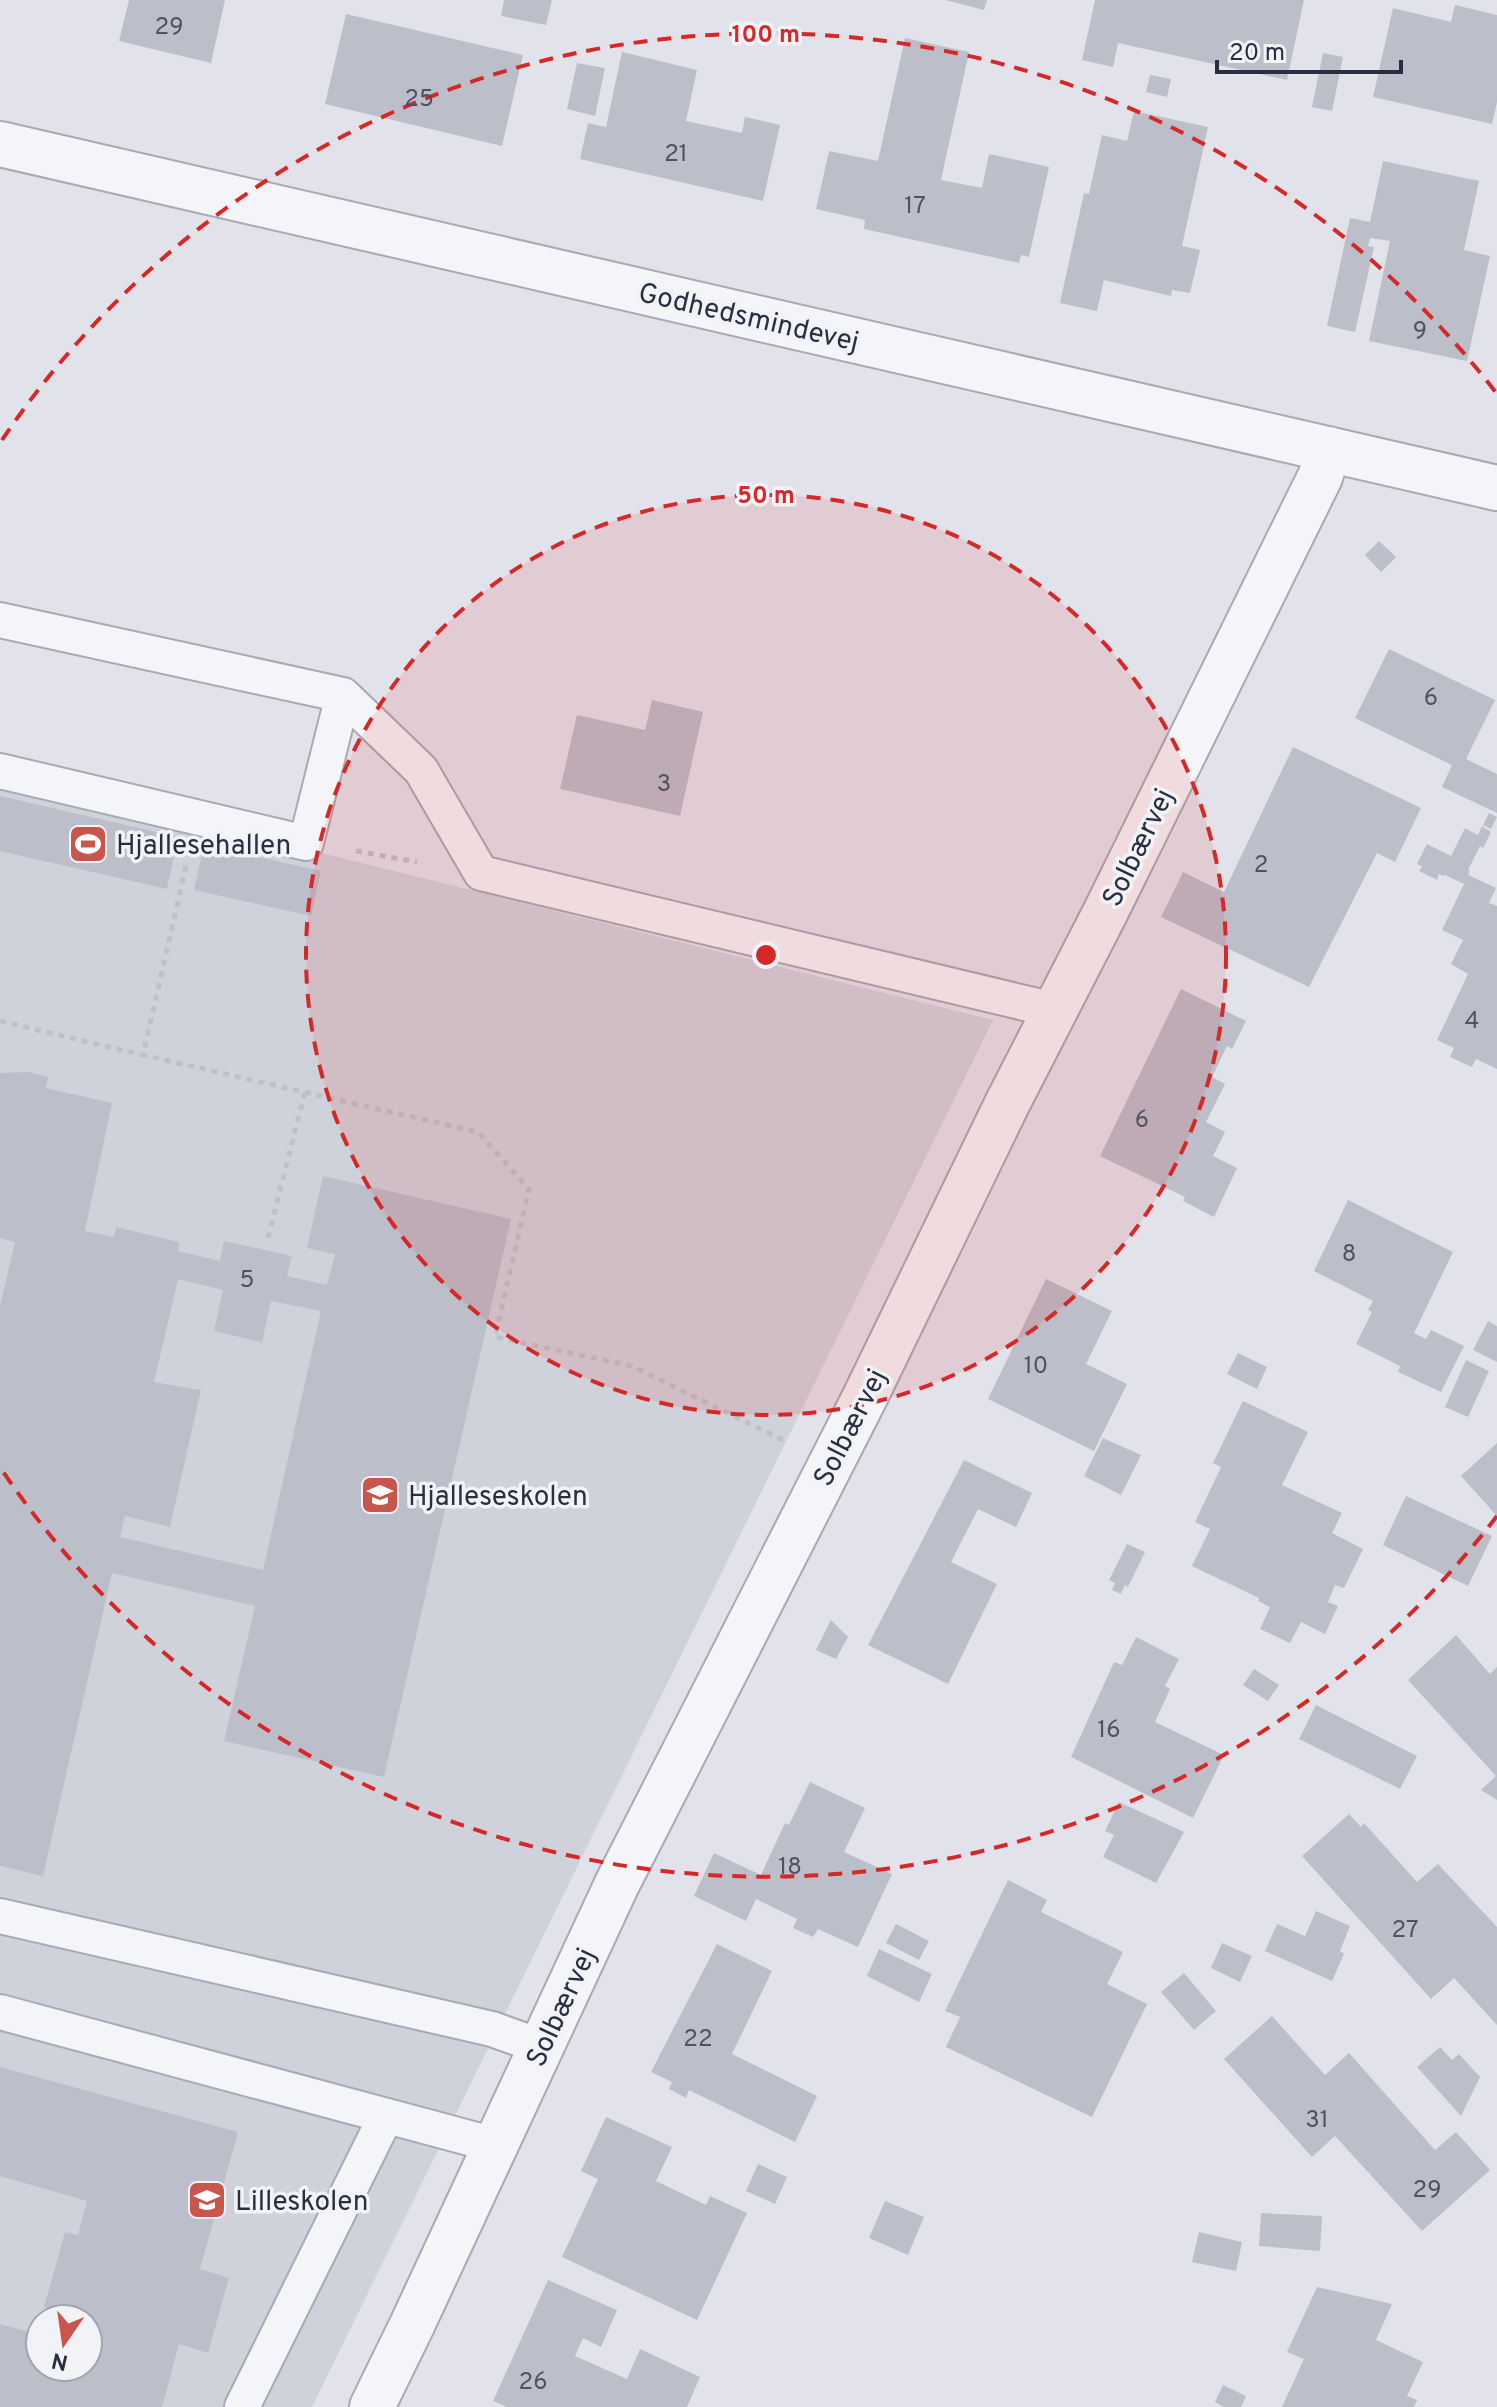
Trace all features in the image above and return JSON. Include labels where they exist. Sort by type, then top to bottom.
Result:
[{"type":"street","name":"Godhedsmindevej","points":[[0,144],[1497,488]]},
{"type":"street","name":"Solbærvej","points":[[372,2407],[617,1884],[1113,897],[1320,477],[1329,449]]},
{"type":"lane","points":[[0,620],[343,695],[421,770],[481,873],[1054,1010]]},
{"type":"lane","points":[[0,771],[306,843],[343,695]]},
{"type":"lane","points":[[0,1916],[492,2029],[542,2047]]},
{"type":"lane","points":[[0,2012],[495,2145]]},
{"type":"lane","points":[[242,2407],[386,2116]]},
{"type":"path","points":[[143,1055],[197,818]]},
{"type":"path","points":[[306,843],[481,873]]},
{"type":"path","points":[[0,1021],[478,1132],[529,1189],[495,1337],[632,1366],[831,1463]]},
{"type":"path","points":[[268,1238],[305,1092]]},
{"type":"shaded area","name":"Hjalleseskolen","points":[[0,773],[993,1020],[312,2407],[0,2407]]},
{"type":"building","points":[[129,0],[225,0],[211,63],[119,41]]},
{"type":"building","points":[[504,0],[552,0],[546,25],[501,16]]},
{"type":"building","points":[[946,0],[987,0],[984,10]]},
{"type":"building","points":[[1095,0],[1304,0],[1287,80],[1118,43],[1113,67],[1082,60]]},
{"type":"building","points":[[1455,5],[1497,15],[1497,102],[1492,124],[1373,97],[1393,8],[1451,22]]},
{"type":"building","points":[[346,14],[523,55],[502,146],[325,104]]},
{"type":"building","points":[[905,38],[969,52],[941,180],[982,188],[989,154],[1049,167],[1029,257],[1021,255],[1019,263],[864,229],[865,220],[816,209],[829,151],[878,161]]},
{"type":"building","points":[[622,52],[697,70],[686,121],[742,133],[745,117],[780,125],[763,201],[580,159],[588,123],[606,127]]},
{"type":"building","points":[[1323,53],[1343,57],[1332,111],[1312,107]]},
{"type":"building","points":[[577,63],[605,68],[595,116],[567,109]]},
{"type":"building","points":[[1150,75],[1171,79],[1167,97],[1146,92]]},
{"type":"building","points":[[1134,111],[1208,127],[1182,246],[1200,250],[1190,293],[1172,290],[1171,296],[1104,280],[1097,311],[1060,303],[1084,193],[1089,194],[1102,135],[1127,141]]},
{"type":"building","points":[[1383,161],[1479,181],[1464,250],[1490,256],[1467,361],[1369,341],[1390,241],[1370,238],[1368,246],[1374,247],[1355,332],[1327,326],[1350,218],[1370,222]]},
{"type":"building","points":[[1379,541],[1396,557],[1381,572],[1365,555]]},
{"type":"building","points":[[1389,649],[1495,700],[1466,759],[1497,774],[1497,813],[1442,787],[1452,765],[1355,718]]},
{"type":"building","points":[[652,700],[703,712],[680,816],[560,789],[577,715],[645,730]]},
{"type":"building","points":[[1293,747],[1421,808],[1395,862],[1377,853],[1309,987],[1161,917],[1183,872],[1224,892]]},
{"type":"building","name":"Hjallesehallen","points":[[0,796],[178,837],[167,889],[0,851]]},
{"type":"building","points":[[1489,813],[1497,817],[1491,829],[1483,825]]},
{"type":"building","points":[[1482,826],[1491,832],[1483,848],[1480,846],[1468,875],[1496,888],[1489,903],[1497,906],[1497,1069],[1476,1059],[1472,1067],[1450,1057],[1454,1048],[1437,1040],[1468,974],[1451,964],[1463,940],[1442,930],[1464,884],[1439,874],[1437,880],[1419,871],[1422,866],[1417,864],[1427,844],[1451,856],[1465,828],[1478,835]]},
{"type":"building","points":[[204,845],[321,871],[311,916],[194,890]]},
{"type":"building","points":[[1181,989],[1246,1021],[1232,1049],[1227,1046],[1212,1077],[1225,1084],[1206,1122],[1225,1132],[1213,1156],[1237,1168],[1214,1217],[1183,1201],[1185,1197],[1100,1156]]},
{"type":"building","points":[[29,1072],[48,1077],[46,1088],[112,1103],[85,1231],[114,1237],[116,1227],[179,1242],[178,1251],[220,1261],[224,1241],[292,1256],[287,1276],[327,1285],[335,1254],[307,1248],[323,1176],[511,1219],[384,1777],[224,1741],[255,1606],[112,1573],[43,1876],[0,1866],[0,1306],[15,1242],[0,1238],[0,1073]],"holes":[[[178,1279],[223,1290],[214,1331],[262,1342],[271,1301],[321,1311],[263,1570],[120,1537],[125,1516],[170,1527],[201,1390],[154,1382]]]},
{"type":"building","points":[[1348,1200],[1453,1252],[1414,1333],[1426,1339],[1431,1330],[1464,1346],[1441,1392],[1398,1372],[1400,1366],[1356,1344],[1372,1312],[1368,1310],[1373,1301],[1314,1271]]},
{"type":"building","points":[[1046,1279],[1112,1311],[1086,1364],[1127,1384],[1094,1451],[988,1399]]},
{"type":"building","points":[[1488,1321],[1497,1326],[1497,1362],[1473,1350]]},
{"type":"building","points":[[1238,1353],[1267,1367],[1257,1389],[1227,1374]]},
{"type":"building","points":[[1466,1360],[1489,1371],[1468,1417],[1445,1407]]},
{"type":"building","points":[[1243,1401],[1308,1432],[1282,1485],[1342,1513],[1332,1533],[1363,1549],[1344,1588],[1335,1585],[1328,1602],[1338,1606],[1325,1634],[1301,1622],[1290,1643],[1260,1629],[1270,1607],[1258,1601],[1259,1598],[1192,1566],[1210,1529],[1195,1522],[1221,1467],[1213,1463]]},
{"type":"building","points":[[1103,1438],[1141,1455],[1121,1495],[1084,1476]]},
{"type":"building","points":[[1497,1443],[1497,1516],[1461,1476]]},
{"type":"building","points":[[964,1460],[1032,1493],[1016,1527],[978,1509],[951,1562],[997,1584],[948,1684],[868,1645]]},
{"type":"building","points":[[1406,1496],[1492,1536],[1468,1586],[1383,1545]]},
{"type":"building","points":[[1127,1544],[1145,1552],[1128,1587],[1125,1585],[1121,1594],[1112,1590],[1115,1583],[1109,1580]]},
{"type":"building","points":[[831,1620],[848,1637],[836,1659],[816,1650]]},
{"type":"building","points":[[1456,1635],[1490,1674],[1497,1667],[1497,1800],[1481,1790],[1496,1776],[1408,1680]]},
{"type":"building","points":[[1136,1637],[1179,1659],[1165,1686],[1170,1689],[1155,1722],[1224,1755],[1193,1818],[1071,1757],[1114,1662],[1122,1665]]},
{"type":"building","points":[[1254,1669],[1279,1685],[1268,1701],[1243,1685]]},
{"type":"building","points":[[1316,1705],[1417,1756],[1400,1789],[1299,1739]]},
{"type":"building","points":[[810,1782],[865,1808],[844,1852],[892,1874],[858,1947],[818,1929],[813,1937],[793,1928],[797,1919],[756,1899],[746,1921],[694,1896],[714,1853],[761,1875],[785,1823],[789,1825]]},
{"type":"building","points":[[1119,1802],[1184,1832],[1156,1883],[1103,1857],[1114,1835],[1105,1831]]},
{"type":"building","points":[[1349,1814],[1361,1827],[1364,1823],[1417,1882],[1438,1864],[1497,1927],[1497,2025],[1454,1978],[1431,1999],[1302,1856]]},
{"type":"building","points":[[1008,1880],[1047,1900],[1041,1912],[1123,1952],[1107,1984],[1147,2004],[1092,2117],[946,2047],[960,2017],[945,2011]]},
{"type":"building","points":[[1316,1911],[1350,1926],[1340,1951],[1344,1954],[1332,1981],[1265,1951],[1277,1924],[1305,1936]]},
{"type":"building","points":[[896,1924],[929,1941],[919,1960],[886,1943]]},
{"type":"building","points":[[1222,1943],[1252,1956],[1240,1982],[1211,1968]]},
{"type":"building","points":[[717,1944],[772,1971],[732,2054],[817,2096],[795,2142],[689,2090],[686,2098],[669,2089],[672,2082],[651,2072]]},
{"type":"building","points":[[879,1949],[932,1974],[919,2002],[867,1976]]},
{"type":"building","points":[[1184,1973],[1216,2011],[1194,2030],[1161,1992]]},
{"type":"building","points":[[1272,2016],[1325,2075],[1349,2053],[1435,2150],[1456,2132],[1490,2170],[1422,2231],[1335,2136],[1312,2157],[1224,2059]]},
{"type":"building","points":[[1440,2047],[1452,2060],[1459,2054],[1480,2077],[1461,2116],[1417,2067]]},
{"type":"building","points":[[0,2067],[238,2132],[200,2269],[229,2278],[208,2353],[179,2344],[162,2407],[0,2407],[0,2324],[24,2331],[24,2383],[104,2383],[104,2303],[45,2303],[65,2232],[78,2235],[87,2201],[0,2176]]},
{"type":"building","points":[[606,2117],[672,2147],[656,2181],[706,2205],[710,2196],[747,2213],[697,2320],[562,2257],[598,2179],[581,2171]]},
{"type":"building","points":[[758,2164],[787,2177],[775,2204],[746,2191]]},
{"type":"building","points":[[885,2201],[924,2217],[908,2255],[869,2238]]},
{"type":"building","points":[[1261,2213],[1322,2216],[1320,2251],[1259,2246]]},
{"type":"building","points":[[1199,2232],[1242,2242],[1236,2271],[1192,2262]]},
{"type":"building","points":[[548,2280],[617,2310],[601,2347],[583,2338],[575,2356],[627,2379],[640,2349],[700,2377],[687,2407],[507,2407],[493,2401]]},
{"type":"building","points":[[1317,2287],[1392,2304],[1376,2340],[1423,2362],[1407,2396],[1417,2400],[1414,2407],[1282,2407],[1304,2359],[1287,2352]]},
{"type":"building","points":[[1223,2385],[1246,2396],[1241,2407],[1224,2407],[1215,2402]]},
{"type":"place","name":"Hjallesehallen","points":[[88,844]]},
{"type":"place","name":"Hjalleseskolen","points":[[380,1495]]},
{"type":"place","name":"Lilleskolen","points":[[207,2200]]}]
